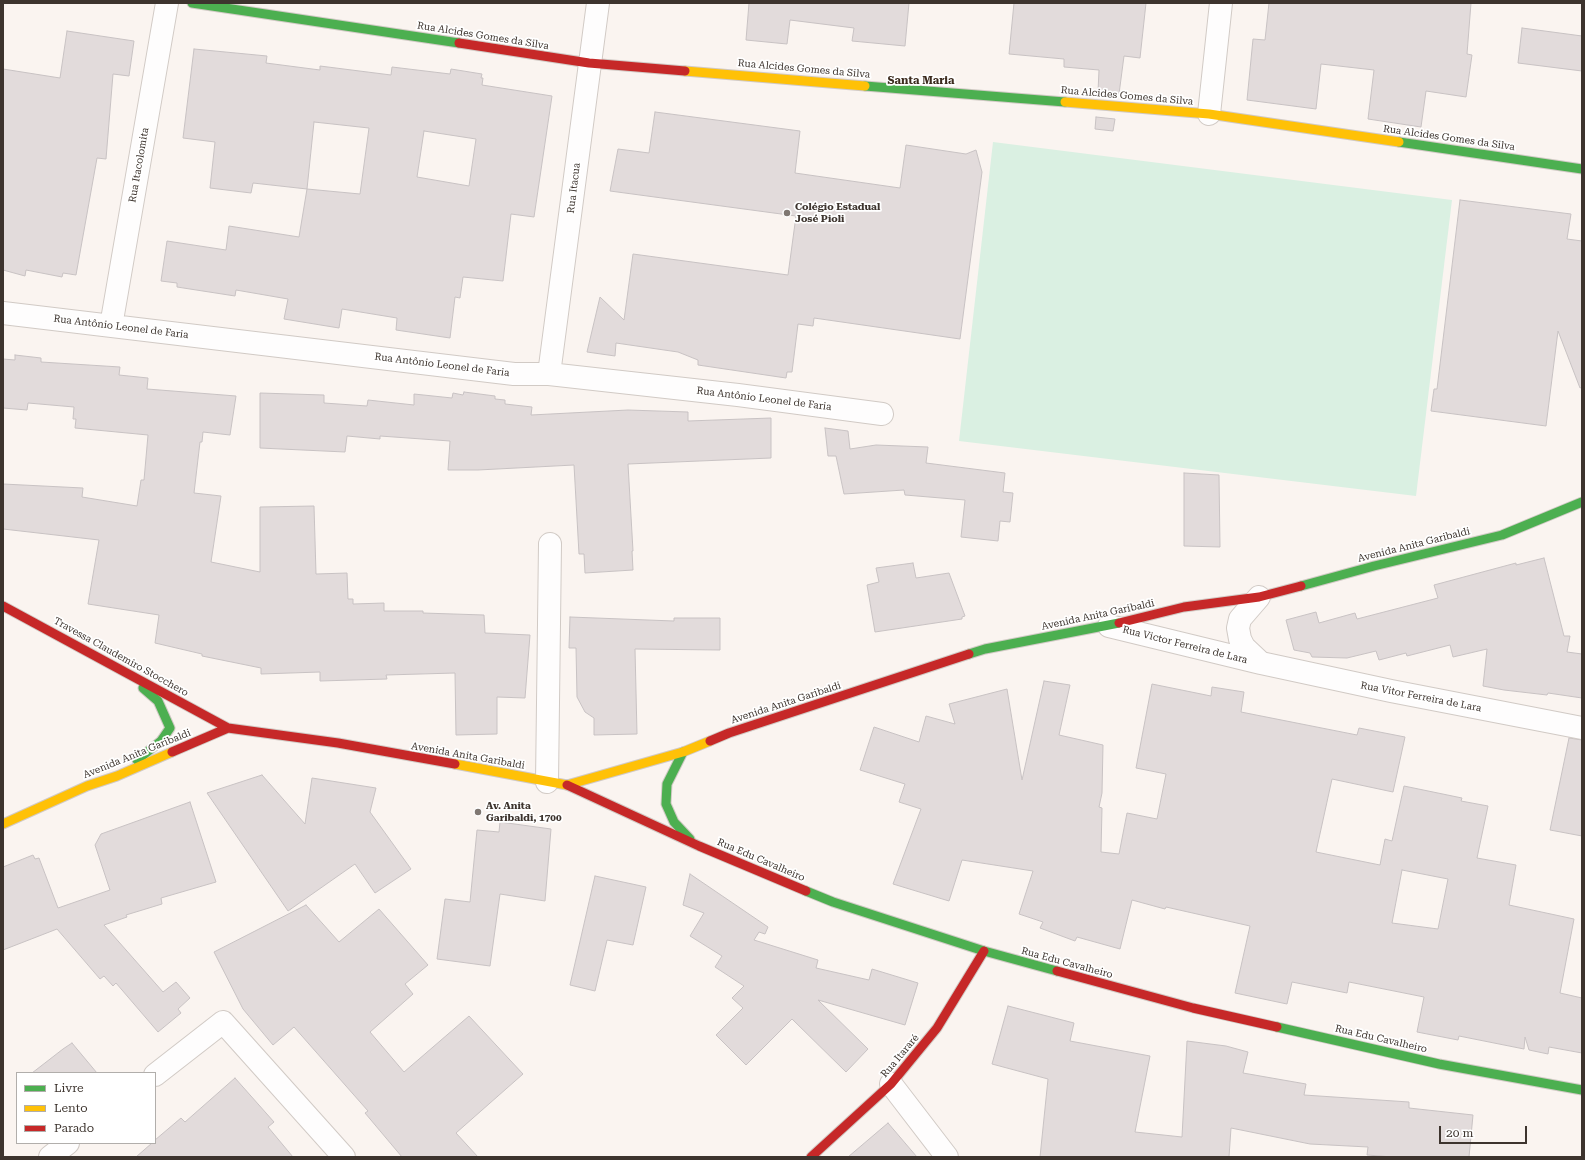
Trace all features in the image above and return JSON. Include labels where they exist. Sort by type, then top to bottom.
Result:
[{"type":"street","name":"Rua Itacolomita","points":[[112,326],[167,3]]},
{"type":"street","name":"Rua Alcides Gomes da Silva","points":[[192,3],[589,63],[1209,114],[1582,169]]},
{"type":"street","name":"Rua Itacua","points":[[549,374],[598,3]]},
{"type":"street","points":[[1209,114],[1221,3]]},
{"type":"street","name":"Rua Antônio Leonel de Faria","points":[[3,313],[514,374],[549,374],[738,395],[882,414]]},
{"type":"street","name":"Avenida Anita Garibaldi","points":[[3,824],[87,786],[117,776],[228,728],[338,743],[557,784],[683,752],[729,733],[985,649],[1109,626],[1184,607],[1258,597],[1374,566],[1502,535],[1582,502]]},
{"type":"street","points":[[550,544],[557,784]]},
{"type":"street","points":[[1258,597],[1240,619],[1238,628],[1240,639],[1244,647],[1261,663]]},
{"type":"street","name":"Travessa Claudemiro Stocchero","points":[[3,606],[228,728]]},
{"type":"street","name":"Rua Victor Ferreira de Lara","points":[[1109,626],[1261,663]]},
{"type":"street","name":"Rua Vitor Ferreira de Lara","points":[[1261,663],[1391,691],[1582,728]]},
{"type":"street","points":[[117,776],[161,741],[170,728],[158,701],[130,676]]},
{"type":"street","points":[[683,752],[667,784],[666,804],[676,825],[699,846]]},
{"type":"street","name":"Rua Edu Cavalheiro","points":[[557,784],[833,902],[984,951],[1193,1008],[1439,1064],[1582,1090]]},
{"type":"street","name":"Rua Itararé","points":[[811,1157],[891,1084],[937,1028],[984,951]]},
{"type":"street","points":[[156,1074],[223,1022],[344,1157]]},
{"type":"street","points":[[891,1084],[947,1157]]},
{"type":"street","points":[[50,1157],[67,1144]]},
{"type":"green space","points":[[993,142],[1452,200],[1416,496],[959,441]]},
{"type":"building","points":[[749,3],[909,3],[905,46],[852,41],[854,28],[790,20],[787,44],[746,40]]},
{"type":"building","points":[[1014,3],[1146,3],[1140,58],[1124,56],[1119,94],[1098,92],[1099,70],[1064,67],[1064,59],[1009,54]]},
{"type":"building","points":[[1269,3],[1471,3],[1467,54],[1472,55],[1466,97],[1426,91],[1421,127],[1368,119],[1374,70],[1321,64],[1316,109],[1247,100],[1253,39],[1265,40]]},
{"type":"building","points":[[1522,28],[1582,36],[1582,71],[1518,63]]},
{"type":"building","points":[[67,31],[134,41],[129,76],[113,74],[106,159],[97,158],[76,275],[63,273],[62,277],[26,270],[25,276],[3,270],[3,69],[60,78]]},
{"type":"building","points":[[194,49],[267,56],[266,63],[320,70],[320,66],[391,75],[392,67],[450,74],[451,69],[482,74],[482,85],[552,96],[534,217],[511,214],[503,281],[463,277],[460,298],[455,297],[450,338],[396,330],[397,318],[342,309],[339,328],[284,319],[288,299],[236,290],[235,296],[177,287],[177,283],[161,281],[167,241],[226,250],[229,226],[299,237],[307,189],[253,183],[251,193],[210,188],[215,142],[183,138]],"holes":[[[314,122],[369,128],[360,194],[307,189]],[[424,131],[476,139],[469,186],[417,177]]]},
{"type":"building","name":"Colégio Estadual José Pioli","points":[[655,112],[800,131],[795,173],[900,188],[906,145],[966,154],[976,150],[982,172],[960,339],[814,318],[813,326],[798,324],[792,372],[787,372],[786,378],[698,365],[698,360],[678,352],[616,343],[615,356],[587,352],[600,297],[624,320],[633,254],[788,275],[796,216],[610,191],[618,149],[649,153]]},
{"type":"building","points":[[1096,117],[1115,119],[1113,131],[1095,129]]},
{"type":"building","points":[[1460,200],[1571,214],[1567,239],[1582,241],[1582,387],[1580,388],[1558,331],[1546,426],[1431,411],[1434,389],[1437,389]]},
{"type":"building","points":[[15,355],[41,358],[41,362],[120,367],[119,375],[148,378],[147,389],[236,396],[230,435],[203,432],[202,442],[200,442],[194,493],[221,496],[211,562],[260,572],[260,507],[314,506],[316,574],[347,573],[348,599],[353,599],[353,604],[384,603],[384,611],[423,611],[423,613],[484,615],[485,633],[530,635],[525,698],[497,697],[497,734],[456,735],[455,673],[386,675],[387,679],[320,681],[320,672],[261,674],[261,668],[202,656],[202,654],[155,643],[159,615],[88,604],[99,540],[3,529],[3,484],[83,488],[82,497],[137,506],[141,480],[144,480],[148,435],[75,428],[76,419],[73,419],[74,407],[28,403],[27,410],[3,408],[3,359],[15,360]]},
{"type":"building","points":[[464,392],[495,396],[495,399],[505,400],[505,404],[532,407],[531,415],[628,410],[688,412],[688,421],[771,418],[771,458],[628,464],[633,570],[585,573],[584,554],[579,554],[574,465],[448,470],[450,441],[380,436],[380,439],[347,436],[345,452],[260,448],[260,393],[324,395],[324,403],[367,406],[368,400],[414,405],[414,394],[452,398],[453,393],[463,395]]},
{"type":"building","points":[[825,428],[848,431],[850,449],[876,445],[928,447],[926,463],[1005,473],[1003,492],[1013,493],[1010,522],[1000,521],[998,541],[961,537],[965,500],[905,495],[904,490],[844,494],[836,456],[828,456]]},
{"type":"building","points":[[1184,473],[1219,475],[1220,547],[1184,546]]},
{"type":"building","points":[[1544,558],[1564,636],[1570,636],[1567,652],[1582,654],[1582,698],[1548,693],[1547,695],[1504,690],[1483,686],[1487,649],[1453,657],[1450,645],[1407,656],[1406,653],[1379,660],[1376,651],[1347,658],[1312,657],[1310,653],[1294,650],[1286,620],[1316,612],[1319,623],[1355,613],[1357,619],[1438,598],[1434,585],[1516,563],[1516,565]]},
{"type":"building","points":[[913,563],[916,578],[949,573],[965,616],[962,617],[962,619],[875,632],[867,585],[879,582],[876,568]]},
{"type":"building","points":[[570,617],[674,621],[674,618],[720,618],[720,650],[635,649],[637,734],[594,735],[594,718],[585,712],[577,697],[576,648],[569,648]]},
{"type":"building","points":[[1044,681],[1070,685],[1059,735],[1103,745],[1102,793],[1099,807],[1102,808],[1101,852],[1119,854],[1127,813],[1157,819],[1166,774],[1136,768],[1152,684],[1211,696],[1212,687],[1244,692],[1241,712],[1357,735],[1359,728],[1405,737],[1393,792],[1332,779],[1316,852],[1380,865],[1385,839],[1392,841],[1404,786],[1462,798],[1461,801],[1488,806],[1477,858],[1516,865],[1509,905],[1574,919],[1560,993],[1582,998],[1582,1053],[1549,1047],[1548,1054],[1529,1050],[1525,1037],[1524,1049],[1459,1036],[1458,1040],[1417,1032],[1424,997],[1349,982],[1347,993],[1292,982],[1287,1004],[1235,993],[1250,926],[1166,907],[1165,909],[1132,900],[1120,949],[1077,937],[1075,941],[1040,928],[1043,922],[1019,914],[1033,871],[962,860],[949,901],[893,884],[921,809],[899,802],[905,784],[860,770],[874,727],[919,742],[926,716],[955,724],[949,704],[1007,689],[1022,780]],"holes":[[[1402,870],[1448,879],[1438,929],[1392,923]]]},
{"type":"building","points":[[1569,738],[1582,740],[1582,836],[1550,830]]},
{"type":"building","points":[[262,775],[305,824],[312,778],[376,788],[370,812],[411,869],[375,893],[355,864],[288,911],[207,793]]},
{"type":"building","points":[[190,802],[216,882],[161,898],[162,904],[126,915],[127,917],[104,925],[163,992],[176,982],[190,998],[178,1009],[181,1013],[158,1032],[116,983],[113,986],[104,976],[100,979],[57,929],[3,950],[3,867],[33,855],[35,859],[39,858],[58,908],[110,890],[95,845],[101,834]]},
{"type":"building","points":[[500,822],[551,829],[545,901],[500,894],[490,966],[437,959],[445,899],[470,902],[477,830],[499,832]]},
{"type":"building","points":[[690,874],[768,927],[765,934],[759,932],[754,940],[818,960],[816,968],[869,980],[872,969],[918,983],[905,1025],[818,1000],[868,1049],[846,1072],[792,1019],[746,1065],[716,1035],[743,1008],[732,998],[744,986],[715,967],[722,956],[690,936],[704,913],[683,905]]},
{"type":"building","points":[[595,876],[646,887],[633,945],[607,940],[595,991],[570,985]]},
{"type":"building","points":[[306,905],[339,942],[379,909],[428,965],[405,984],[413,994],[370,1032],[404,1072],[469,1016],[523,1074],[456,1133],[478,1157],[402,1157],[365,1113],[368,1111],[294,1027],[273,1045],[243,1009],[214,952]]},
{"type":"building","points":[[1008,1006],[1074,1023],[1070,1041],[1150,1056],[1135,1132],[1182,1137],[1187,1041],[1226,1046],[1248,1052],[1243,1073],[1306,1084],[1304,1095],[1409,1102],[1409,1108],[1473,1115],[1469,1157],[1392,1157],[1367,1155],[1368,1147],[1310,1144],[1231,1128],[1229,1157],[1040,1157],[1048,1079],[992,1064]]},
{"type":"building","points":[[72,1043],[96,1072],[33,1072]]},
{"type":"building","points":[[235,1078],[274,1122],[268,1127],[293,1157],[136,1157],[151,1144],[156,1144],[156,1139],[181,1118],[185,1122]]},
{"type":"building","points":[[888,1123],[917,1157],[848,1157]]},
{"type":"traffic: fast","points":[[192,3],[459,43]]},
{"type":"traffic: fast","points":[[865,86],[1065,102]]},
{"type":"traffic: fast","points":[[1399,142],[1582,169]]},
{"type":"traffic: fast","points":[[1301,586],[1374,566],[1502,535],[1582,502]]},
{"type":"traffic: fast","points":[[969,654],[985,649],[1119,623]]},
{"type":"traffic: fast","points":[[137,760],[161,741],[170,728],[158,701],[143,688]]},
{"type":"traffic: fast","points":[[683,752],[667,784],[666,804],[674,822],[690,839]]},
{"type":"traffic: fast","points":[[806,891],[833,902],[984,951],[1057,971]]},
{"type":"traffic: fast","points":[[1277,1027],[1439,1064],[1582,1090]]},
{"type":"traffic: slow","points":[[685,71],[865,86]]},
{"type":"traffic: slow","points":[[1065,102],[1209,114],[1399,142]]},
{"type":"traffic: slow","points":[[455,764],[567,785],[683,752],[710,741]]},
{"type":"traffic: slow","points":[[3,824],[87,786],[117,776],[172,752]]},
{"type":"traffic: jam","points":[[459,43],[589,63],[685,71]]},
{"type":"traffic: jam","points":[[1119,623],[1184,607],[1259,597],[1301,586]]},
{"type":"traffic: jam","points":[[3,606],[228,728]]},
{"type":"traffic: jam","points":[[710,741],[729,733],[969,654]]},
{"type":"traffic: jam","points":[[172,752],[228,728],[338,743],[455,764]]},
{"type":"traffic: jam","points":[[567,785],[699,846],[806,891]]},
{"type":"traffic: jam","points":[[811,1157],[891,1084],[937,1028],[984,951]]},
{"type":"traffic: jam","points":[[1057,971],[1193,1008],[1277,1027]]},
{"type":"place","name":"Colégio Estadual José Pioli","points":[[787,213]]},
{"type":"place","name":"Av. Anita Garibaldi, 1700","points":[[478,812]]},
{"type":"district","name":"Santa Maria","points":[[921,81]]}]
